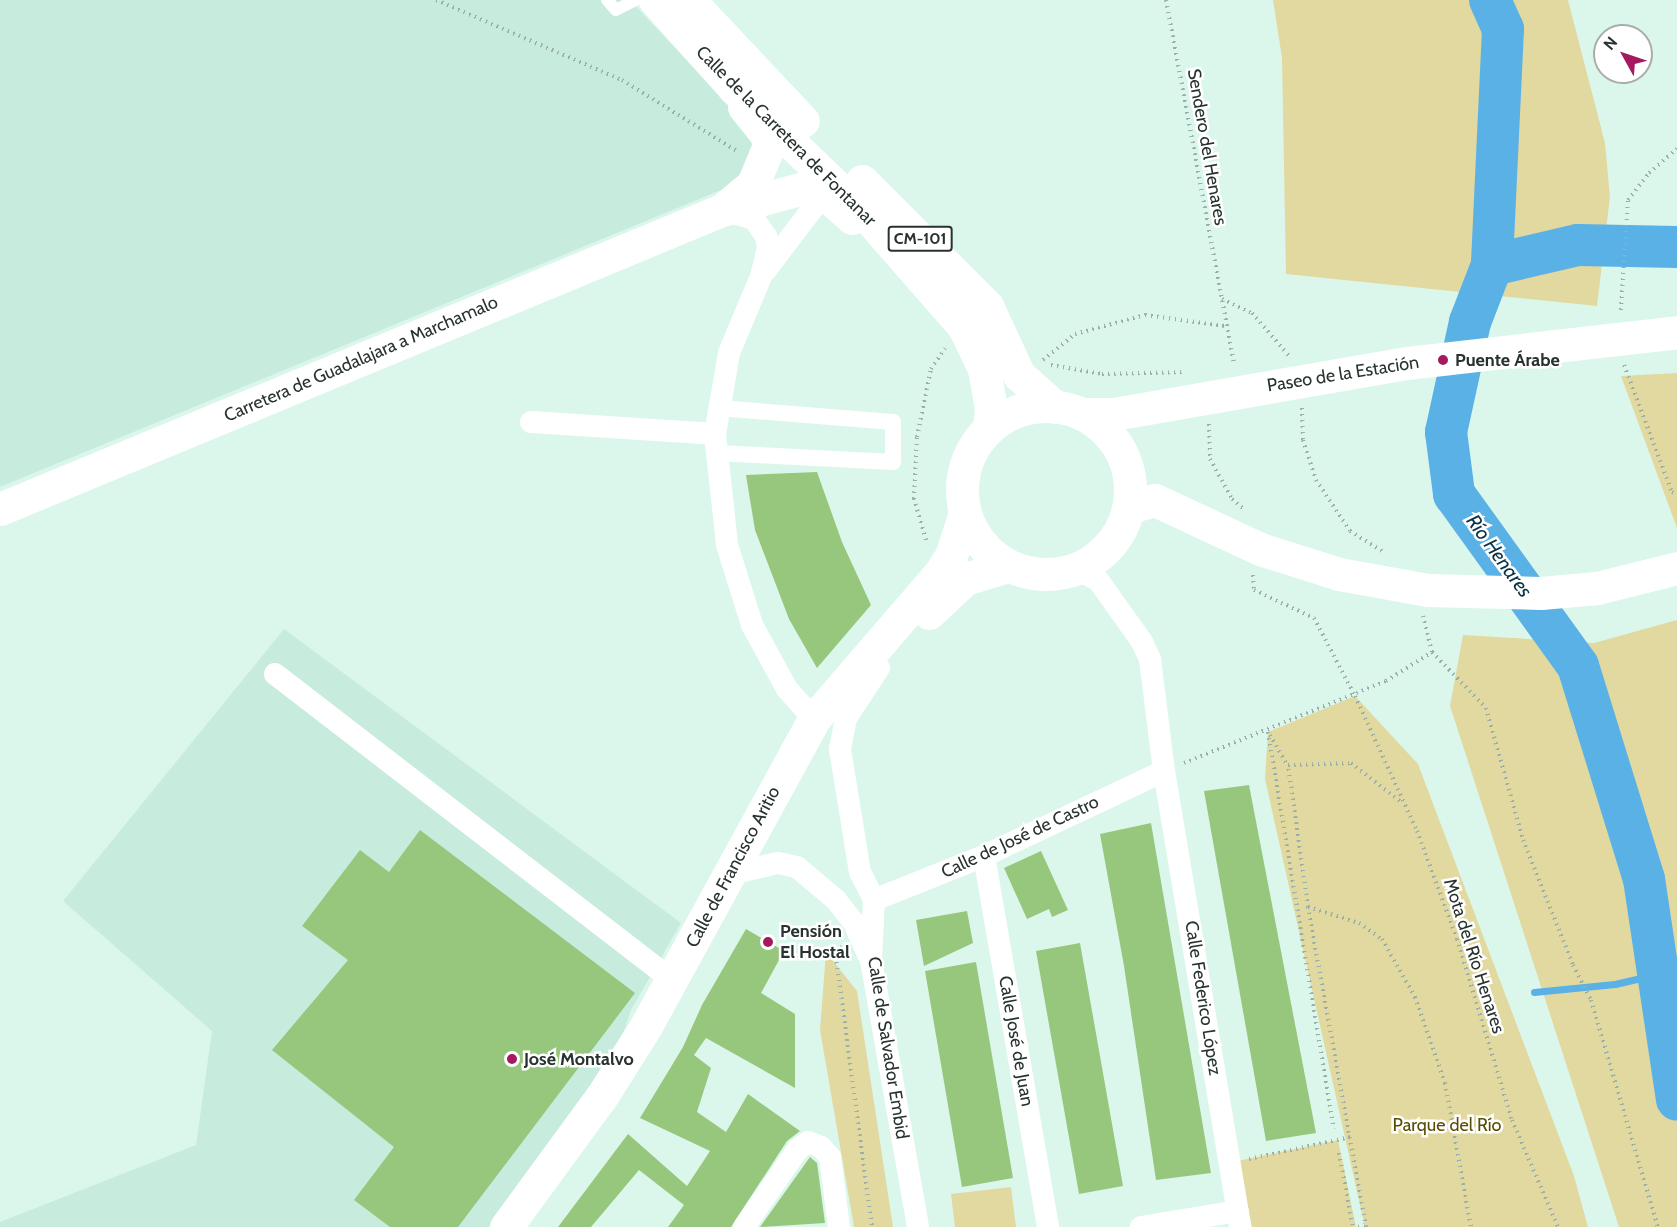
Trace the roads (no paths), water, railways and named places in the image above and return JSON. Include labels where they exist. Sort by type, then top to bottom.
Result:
[{"type":"main road","name":"Calle de la Carretera de Fontanar","points":[[655,0],[733,87],[846,194],[964,327],[984,369],[991,407],[989,428]]},
{"type":"main road","name":"Calle de la Carretera de Fontanar","points":[[689,0],[714,24],[766,84],[987,306],[1019,375],[1068,411]]},
{"type":"main road","points":[[722,210],[753,184],[762,170],[769,145],[766,134],[733,87]]},
{"type":"main road","points":[[722,210],[799,188],[823,195],[897,254]]},
{"type":"main road","name":"Carretera de Guadalajara a Marchamalo","points":[[0,509],[722,210]]},
{"type":"main road","name":"Paseo de la Estación","points":[[1068,411],[1114,414],[1267,380],[1407,363],[1622,350],[1677,332]]},
{"type":"main road","points":[[1019,410],[1068,411],[1097,422],[1116,441],[1128,466],[1129,507],[1112,543],[1091,562],[1075,568],[1036,574],[1008,566],[986,548],[965,513],[965,469],[989,428],[1019,410]]},
{"type":"main road","points":[[1129,507],[1155,500],[1260,549],[1338,574],[1460,593],[1541,593],[1597,588],[1677,568]]},
{"type":"main road","name":"Calle de Francisco Aritio","points":[[506,1227],[602,1096],[701,930],[734,860],[814,719],[940,573],[951,556],[965,513]]},
{"type":"main road","points":[[701,930],[743,871],[825,730],[950,590],[984,571],[1008,566]]},
{"type":"street","points":[[762,274],[823,195]]},
{"type":"street","points":[[722,210],[754,219],[761,226],[768,247],[762,274],[729,353],[719,408],[716,443],[727,545],[752,625],[787,689],[814,719]]},
{"type":"street","points":[[531,422],[893,462],[893,422],[719,408]]},
{"type":"street","name":"Calle Federico López","points":[[1075,568],[1098,580],[1142,642],[1150,659],[1164,771],[1239,1219]]},
{"type":"street","name":"Calle de Salvador Embid","points":[[879,668],[846,718],[840,735],[860,872],[874,900],[871,960],[918,1227]]},
{"type":"street","points":[[275,675],[672,980]]},
{"type":"street","name":"Calle de José de Castro","points":[[874,900],[984,856],[1164,771]]},
{"type":"street","name":"Calle José de Juan","points":[[984,856],[1048,1227]]},
{"type":"street","points":[[743,871],[778,863],[797,867],[836,900],[862,939],[871,960]]},
{"type":"street","points":[[744,1227],[798,1149],[808,1142],[821,1147],[830,1157],[839,1227]]},
{"type":"street","points":[[1142,1227],[1239,1219]]},
{"type":"lane","points":[[607,0],[616,10],[636,0]]},
{"type":"waterway","name":"Río Henares","points":[[1490,0],[1503,29],[1492,265],[1470,322],[1446,432],[1454,494],[1578,666],[1644,879],[1677,1100]]},
{"type":"waterway","points":[[1492,265],[1578,245],[1677,247]]},
{"type":"waterway","points":[[1534,992],[1615,984],[1658,974]]},
{"type":"place","name":"Puente Árabe","points":[[1443,360]]},
{"type":"place","name":"Pensión El Hostal","points":[[768,942]]},
{"type":"place","name":"José Montalvo","points":[[512,1059]]},
{"type":"park label","name":"Parque del Río","points":[[1447,1125]]}]
